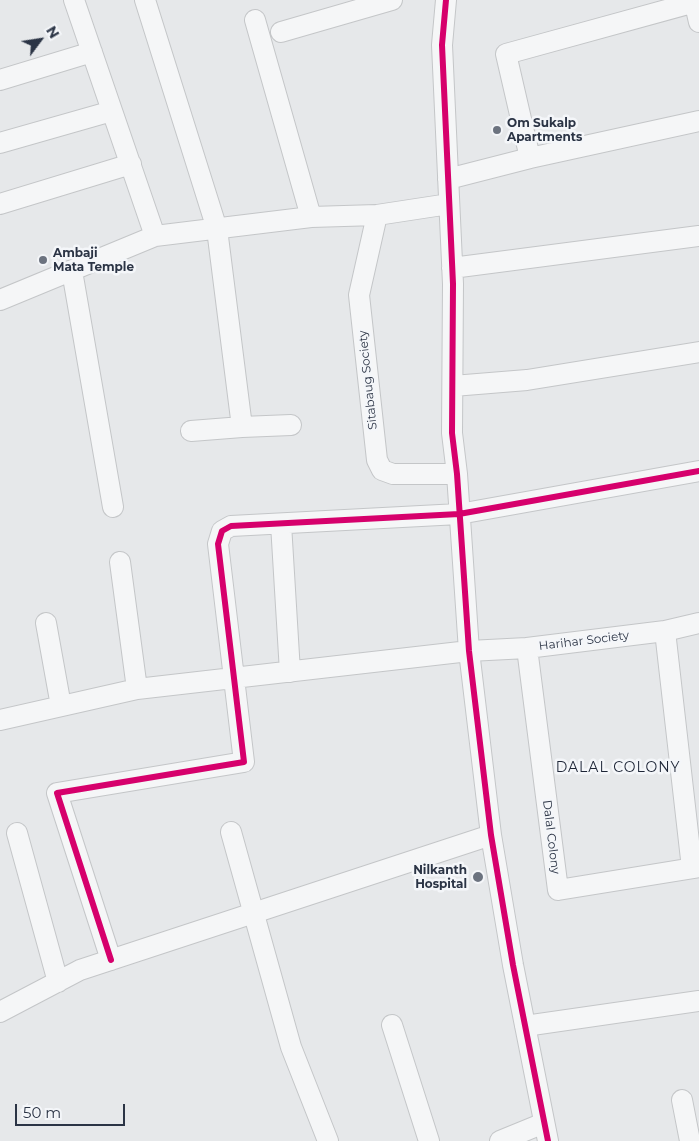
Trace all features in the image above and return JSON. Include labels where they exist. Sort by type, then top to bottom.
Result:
[{"type":"street","points":[[74,0],[156,236]]},
{"type":"street","points":[[145,0],[217,229],[242,427]]},
{"type":"street","points":[[281,32],[392,0]]},
{"type":"street","points":[[446,0],[442,45],[452,268],[452,433],[457,474],[469,651],[491,835],[546,1132],[500,1141]]},
{"type":"street","points":[[530,158],[506,54],[697,6]]},
{"type":"street","points":[[255,20],[311,217]]},
{"type":"street","points":[[0,80],[92,52]]},
{"type":"street","points":[[0,143],[112,111]]},
{"type":"street","points":[[448,179],[530,158],[699,122]]},
{"type":"street","points":[[0,204],[131,164]]},
{"type":"street","points":[[0,300],[156,236],[311,217],[377,215],[449,204]]},
{"type":"street","name":"Sitabaug Society","points":[[377,215],[359,295],[377,460],[382,470],[393,474],[457,474]]},
{"type":"street","points":[[452,268],[699,236]]},
{"type":"street","points":[[72,271],[113,507]]},
{"type":"street","points":[[453,386],[527,380],[699,352]]},
{"type":"street","points":[[191,431],[291,425]]},
{"type":"street","points":[[111,960],[57,793],[244,762],[218,544],[222,531],[231,526],[459,514],[699,471]]},
{"type":"street","points":[[281,524],[290,672]]},
{"type":"street","points":[[120,562],[137,689]]},
{"type":"street","points":[[46,623],[62,706]]},
{"type":"street","name":"Harihar Society","points":[[0,720],[137,689],[469,651],[527,648],[665,631],[699,623]]},
{"type":"street","points":[[665,631],[696,868]]},
{"type":"street","name":"Dalal Colony","points":[[527,648],[558,890],[696,868]]},
{"type":"street","points":[[231,832],[291,1047],[328,1141]]},
{"type":"street","points":[[17,833],[58,982]]},
{"type":"street","points":[[0,1012],[80,970],[491,835]]},
{"type":"street","points":[[525,1026],[699,1001]]},
{"type":"street","points":[[392,1025],[429,1141]]},
{"type":"street","points":[[682,1100],[690,1141]]},
{"type":"cycle path","points":[[446,0],[442,45],[453,284],[452,433],[457,474],[469,651],[491,835],[513,965],[548,1141]]},
{"type":"cycle path","points":[[111,960],[57,793],[244,762],[218,544],[222,531],[231,526],[459,514],[699,471]]},
{"type":"place","name":"Om Sukalp Apartments","points":[[497,130]]},
{"type":"place","name":"Ambaji Mata Temple","points":[[43,260]]},
{"type":"place","name":"Nilkanth Hospital","points":[[478,877]]},
{"type":"district","name":"DALAL COLONY","points":[[618,768]]}]
